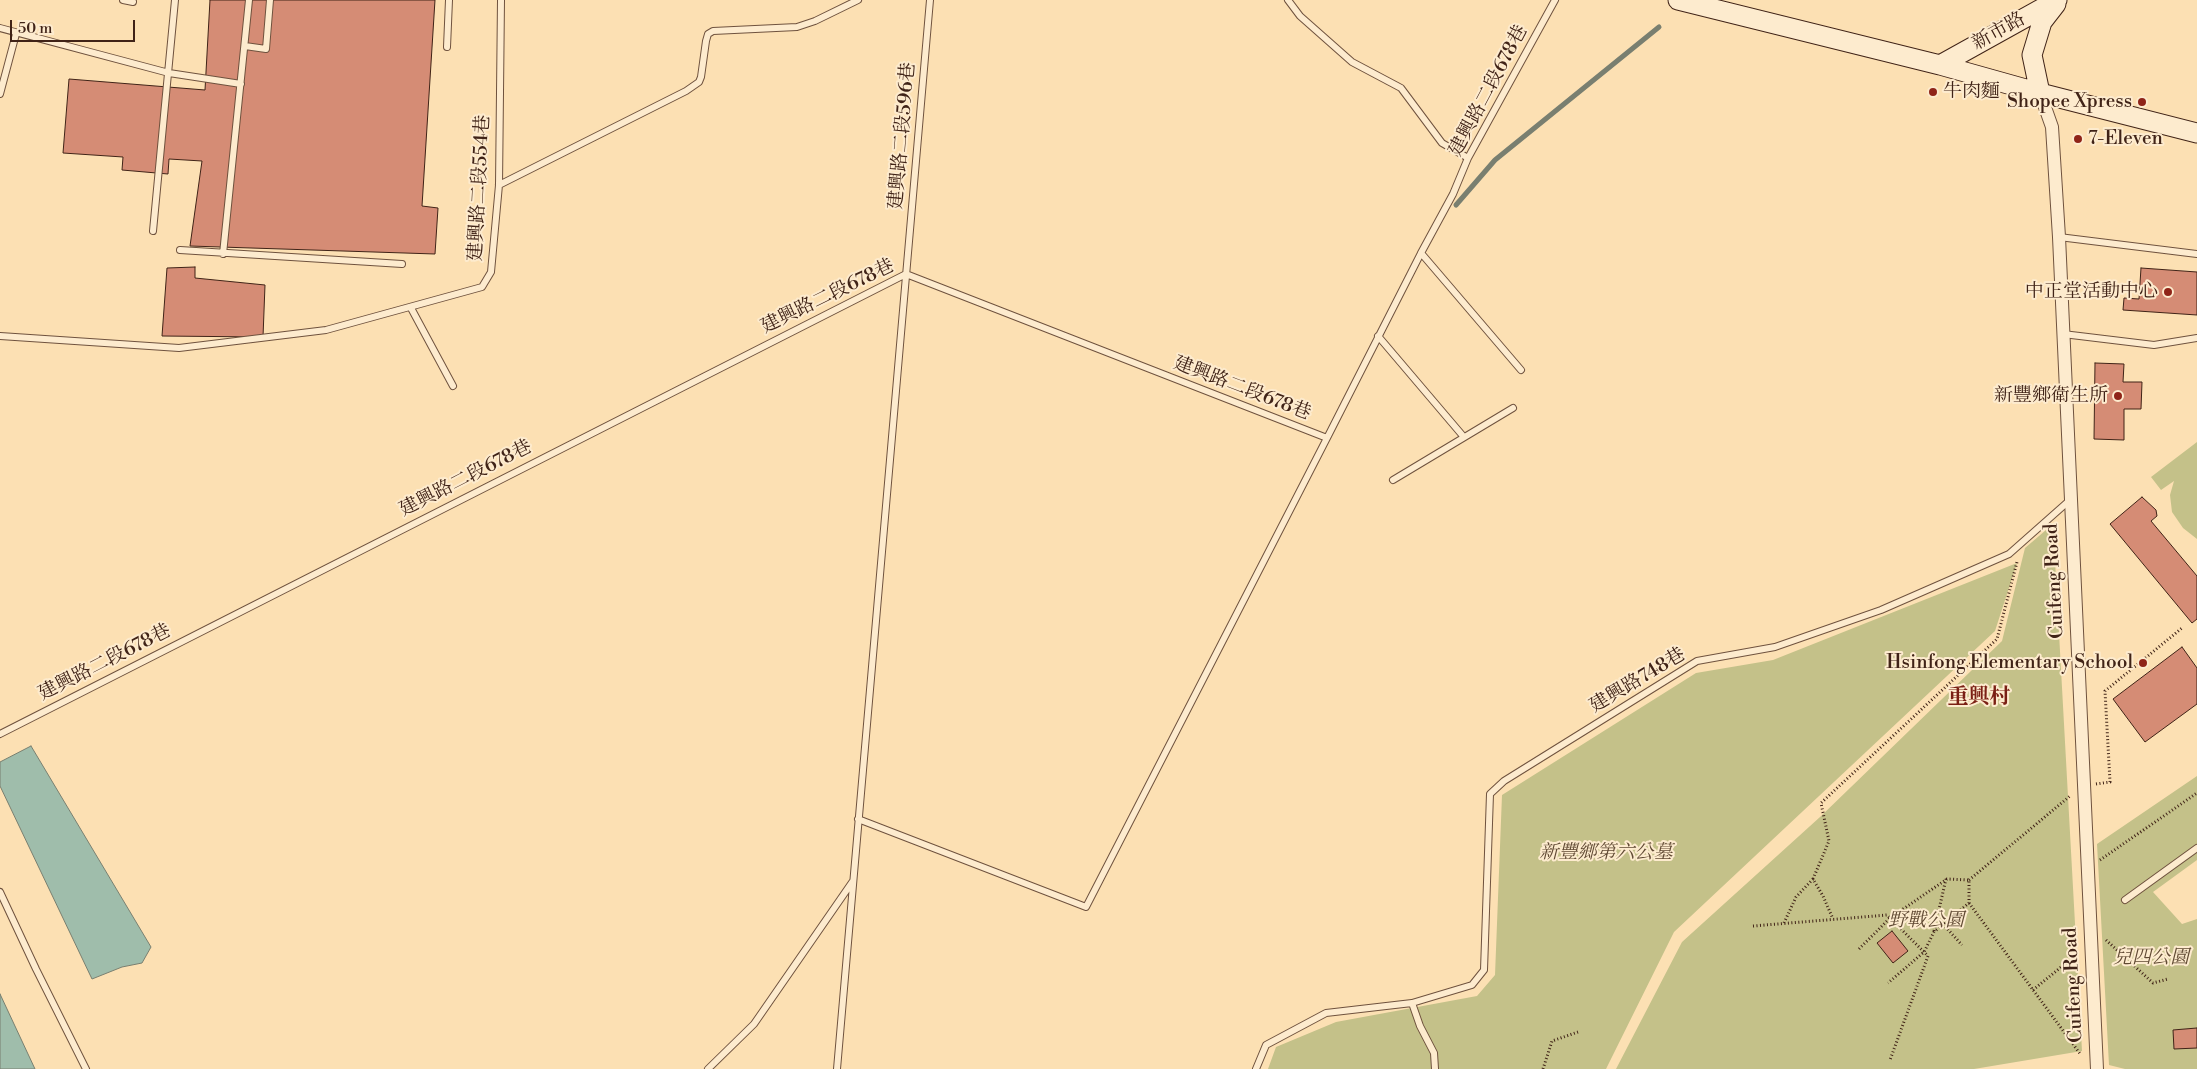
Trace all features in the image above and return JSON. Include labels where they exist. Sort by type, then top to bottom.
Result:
[{"type":"street","points":[[1678,0],[1702,2],[2040,93],[2197,132]]},
{"type":"street","name":"新市路","points":[[1940,65],[2058,0]]},
{"type":"street","name":"新市路","points":[[2040,93],[2032,55],[2042,22],[2058,0]]},
{"type":"street","name":"Cuifeng Road","points":[[2040,93],[2052,127],[2059,237],[2097,1069]]},
{"type":"lane","points":[[123,0],[133,2]]},
{"type":"lane","points":[[153,231],[175,0]]},
{"type":"lane","points":[[223,254],[249,0]]},
{"type":"lane","points":[[245,46],[266,49],[270,0]]},
{"type":"lane","points":[[447,47],[449,0]]},
{"type":"lane","name":"建興路二段554巷","points":[[0,336],[179,348],[309,332],[411,308],[482,287],[491,272],[499,185],[501,0]]},
{"type":"lane","points":[[499,185],[686,91],[699,82],[706,41],[708,34],[713,31],[797,27],[815,21],[858,0]]},
{"type":"lane","name":"建興路二段596巷","points":[[837,1069],[930,0]]},
{"type":"lane","points":[[1288,0],[1300,16],[1352,62],[1401,88],[1442,143],[1468,158]]},
{"type":"lane","name":"建興路二段678巷","points":[[0,734],[906,274],[1327,438],[1421,253],[1454,194],[1468,158],[1555,0]]},
{"type":"lane","points":[[0,28],[16,34],[169,73],[241,84]]},
{"type":"lane","points":[[0,94],[16,34]]},
{"type":"lane","points":[[2059,237],[2197,254]]},
{"type":"lane","points":[[180,250],[402,264]]},
{"type":"lane","points":[[1421,253],[1521,370]]},
{"type":"lane","points":[[411,308],[453,386]]},
{"type":"lane","points":[[2063,334],[2154,344],[2197,338]]},
{"type":"lane","points":[[1378,336],[1463,436]]},
{"type":"lane","points":[[1393,480],[1463,436],[1513,408]]},
{"type":"lane","points":[[858,819],[1086,907],[1327,438]]},
{"type":"lane","name":"建興路748巷","points":[[1256,1069],[1266,1044],[1326,1013],[1412,1003],[1472,985],[1484,970],[1490,794],[1504,781],[1697,661],[1775,647],[1881,610],[2009,554],[2070,500]]},
{"type":"lane","points":[[2125,900],[2197,848]]},
{"type":"lane","points":[[708,1069],[754,1024],[854,880]]},
{"type":"lane","points":[[0,892],[86,1069]]},
{"type":"lane","points":[[1412,1003],[1420,1026],[1434,1053],[1435,1069]]},
{"type":"path","points":[[1783,923],[1796,897],[1813,879],[1829,841],[1821,803],[1997,639],[2022,542]]},
{"type":"path","points":[[2084,788],[2094,784],[2110,782],[2105,691],[2182,628]]},
{"type":"path","points":[[2098,862],[2197,793]]},
{"type":"path","points":[[1859,949],[1890,918],[1946,879],[1970,880],[2071,796]]},
{"type":"path","points":[[1813,879],[1833,919]]},
{"type":"path","points":[[1888,983],[1924,952],[1934,932],[1946,879]]},
{"type":"path","points":[[1970,880],[1969,903],[2085,1060]]},
{"type":"path","points":[[1934,932],[1969,903]]},
{"type":"path","points":[[1753,926],[1887,915],[1928,956],[1890,1060]]},
{"type":"path","points":[[1944,924],[1962,945]]},
{"type":"path","points":[[2101,936],[2153,983],[2168,979]]},
{"type":"path","points":[[2033,990],[2079,952]]},
{"type":"path","points":[[1543,1069],[1552,1041],[1578,1032]]},
{"type":"green space","points":[[2197,442],[2197,539],[2183,528],[2172,512],[2170,495],[2174,481],[2161,490],[2151,477]]},
{"type":"green space","name":"野戰公園","points":[[2053,524],[2082,1051],[1974,1069],[1616,1069],[1682,942],[1820,817],[2002,641],[2025,548]]},
{"type":"green space","name":"新豐鄉第六公墓","points":[[2017,563],[1995,631],[1674,932],[1606,1069],[1268,1069],[1276,1047],[1336,1022],[1477,996],[1495,975],[1502,795],[1696,673],[1773,660]]},
{"type":"green space","name":"兒四公園","points":[[2197,776],[2197,860],[2153,892],[2182,924],[2197,919],[2197,1069],[2125,1069],[2109,1065],[2097,844]]},
{"type":"shaded area","points":[[31,746],[151,947],[142,963],[122,967],[92,979],[0,786],[0,762]]},
{"type":"shaded area","points":[[0,994],[35,1069],[0,1069]]},
{"type":"building","points":[[210,0],[435,0],[422,206],[438,208],[435,254],[190,246],[202,161],[169,159],[168,174],[122,170],[123,157],[63,153],[69,79],[205,90]]},
{"type":"building","points":[[195,267],[195,278],[265,285],[263,337],[162,336],[167,268]]},
{"type":"building","name":"中正堂活動中心","points":[[2141,268],[2197,272],[2197,315],[2123,310],[2124,298],[2139,299]]},
{"type":"building","name":"新豐鄉衛生所","points":[[2095,363],[2124,364],[2123,382],[2142,382],[2141,409],[2124,409],[2124,440],[2094,439]]},
{"type":"building","points":[[2142,497],[2156,510],[2157,516],[2151,521],[2197,576],[2197,619],[2192,623],[2110,524]]},
{"type":"building","points":[[2182,647],[2197,668],[2197,704],[2145,742],[2113,699]]},
{"type":"building","points":[[1892,931],[1908,951],[1893,963],[1877,943]]},
{"type":"building","points":[[2197,1028],[2197,1048],[2174,1049],[2173,1030]]},
{"type":"waterway","points":[[1456,205],[1495,160],[1659,27]]},
{"type":"place","name":"牛肉麵","points":[[1933,92]]},
{"type":"place","name":"Shopee Xpress","points":[[2142,102]]},
{"type":"place","name":"7-Eleven","points":[[2078,139]]},
{"type":"place","name":"中正堂活動中心","points":[[2168,292]]},
{"type":"place","name":"新豐鄉衛生所","points":[[2118,396]]},
{"type":"place","name":"Hsinfong Elementary School","points":[[2143,663]]},
{"type":"district","name":"重興村","points":[[1979,698]]}]
